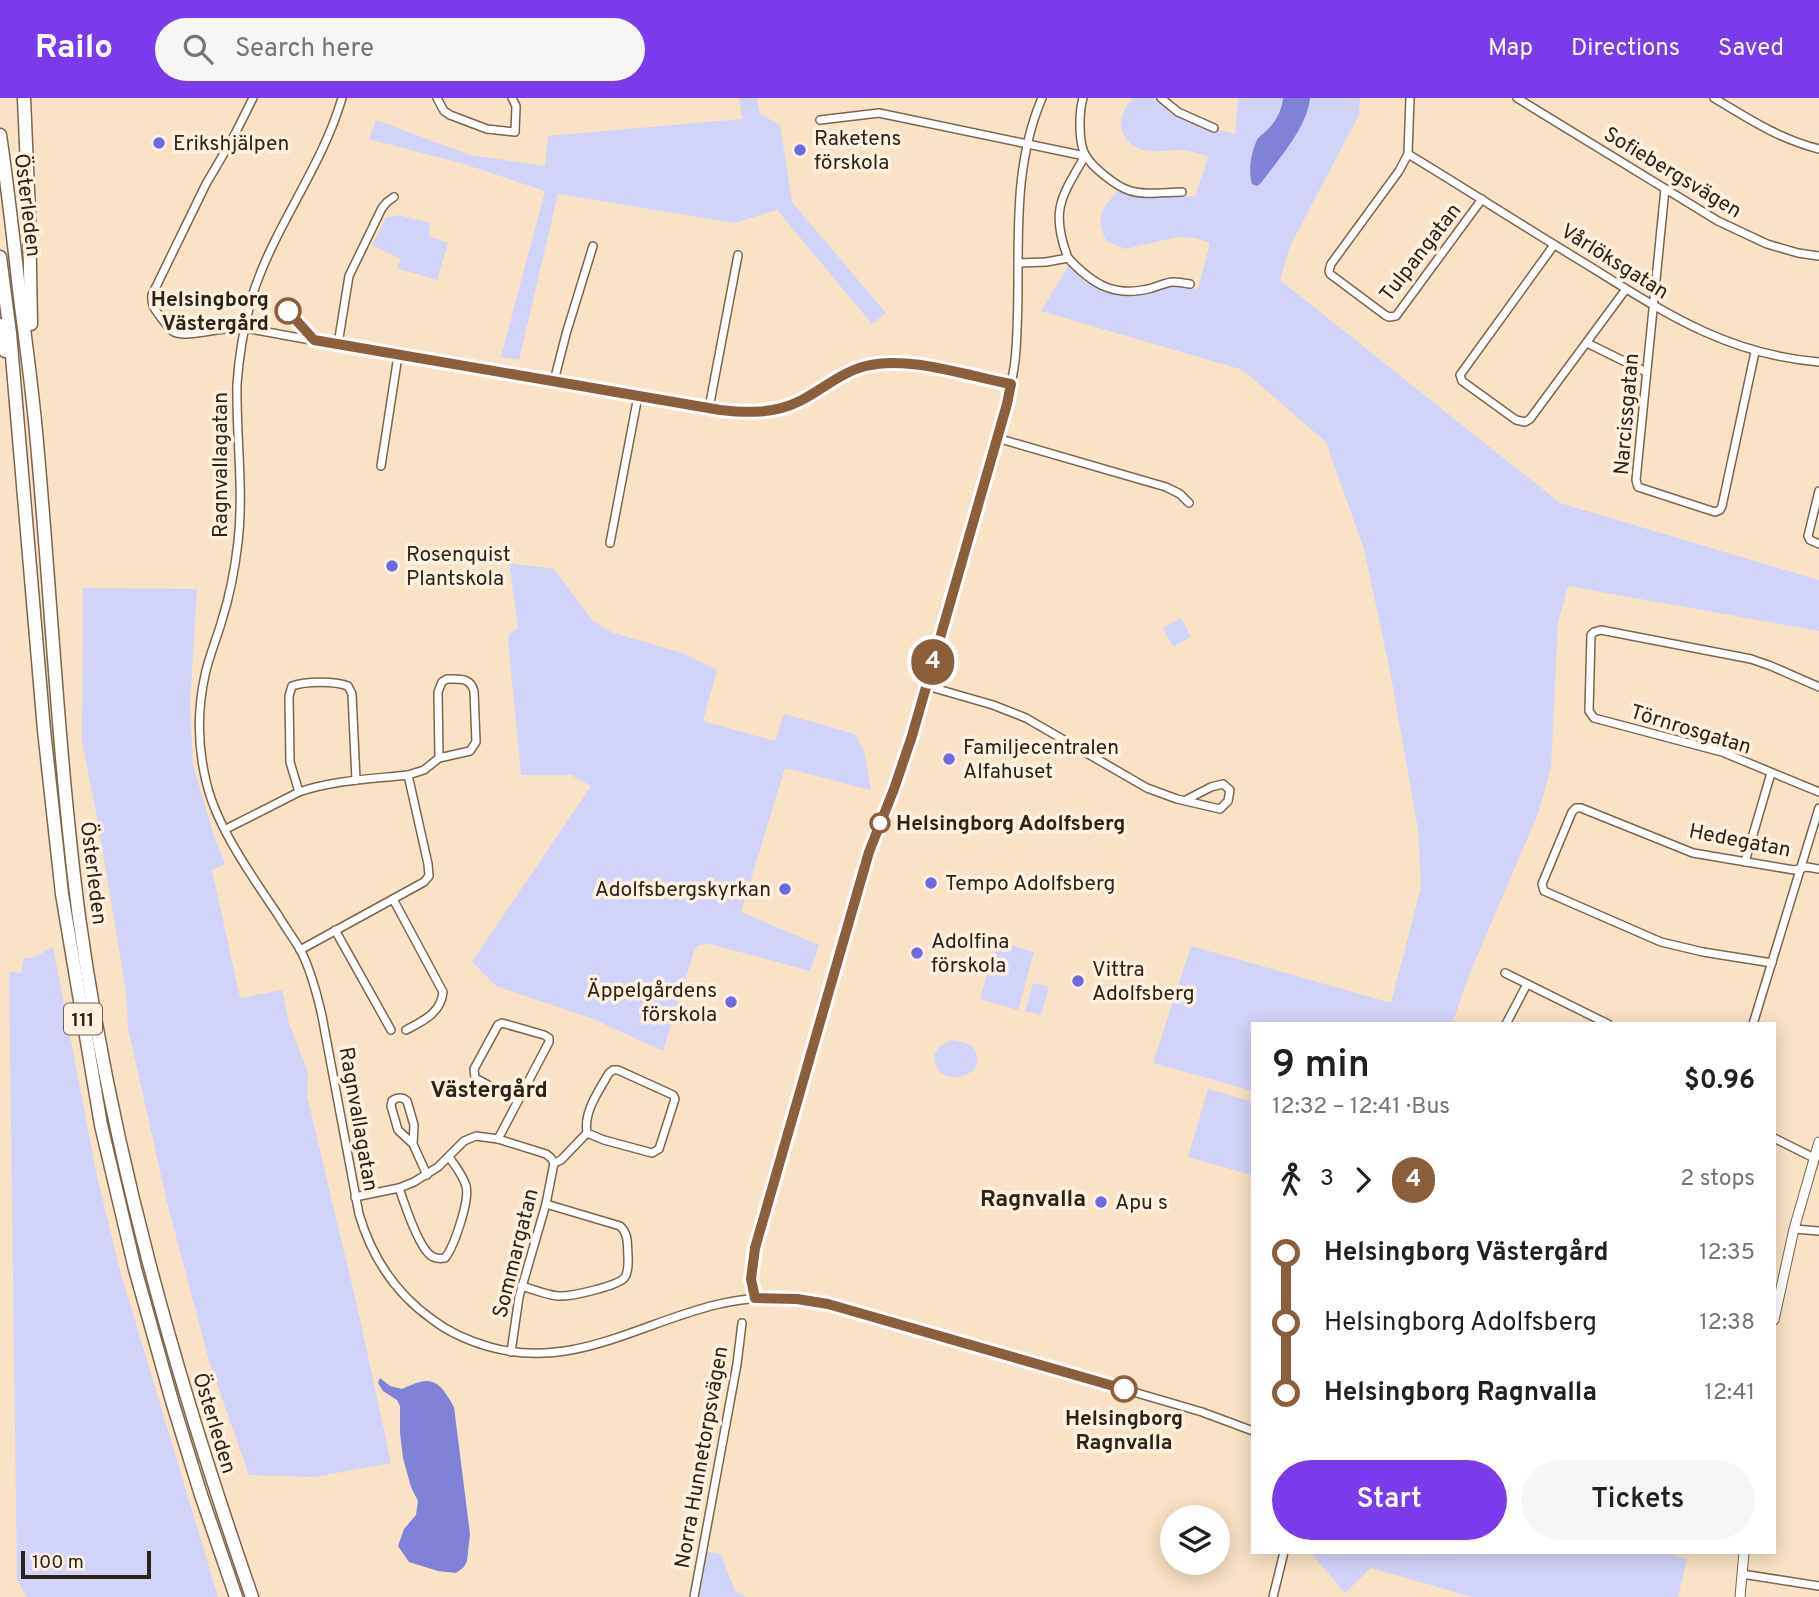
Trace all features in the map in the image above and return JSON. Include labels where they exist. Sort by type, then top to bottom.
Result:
[{"type":"main road","points":[[24,98],[30,240],[31,384]]},
{"type":"main road","name":"Österleden","points":[[0,135],[40,471],[65,800],[80,919],[99,1035],[119,1142],[168,1335],[208,1470],[254,1597]]},
{"type":"main road","name":"Österleden","points":[[0,257],[10,334],[44,730],[62,894],[101,1125],[135,1269],[172,1401],[236,1597]]},
{"type":"main road","points":[[0,326],[18,424]]},
{"type":"street","points":[[253,98],[205,184],[151,299],[161,318],[176,333],[245,328],[398,356],[746,412],[776,410],[798,402],[847,373],[866,366],[888,363],[916,365],[1011,384]]},
{"type":"street","name":"Ragnvallagatan","points":[[342,98],[327,139],[266,259],[245,328],[237,383],[241,511],[239,541],[227,604],[205,674],[200,716],[201,745],[211,799],[245,864],[300,950],[319,1002],[363,1230],[390,1280],[411,1303],[447,1330],[479,1344],[533,1354],[581,1349],[714,1305],[755,1298],[797,1299],[828,1304],[1202,1412],[1251,1430]]},
{"type":"street","points":[[438,98],[444,111],[450,115],[487,129],[515,132],[516,106],[512,98]]},
{"type":"street","points":[[755,1298],[751,1279],[755,1248],[869,852],[905,757],[1007,404],[1015,360],[1020,193],[1027,145],[1042,98]]},
{"type":"street","points":[[1083,98],[1079,121],[1085,156],[1066,189],[1059,211],[1059,229],[1068,258],[1085,276],[1102,286],[1117,290],[1151,288],[1171,280],[1189,284]]},
{"type":"street","points":[[1161,98],[1178,112],[1214,128]]},
{"type":"street","points":[[1408,154],[1410,98]]},
{"type":"street","name":"Sofiebergsvägen","points":[[1517,98],[1718,221],[1759,241],[1798,253],[1819,256]]},
{"type":"street","points":[[1714,98],[1766,130],[1819,149]]},
{"type":"street","points":[[820,120],[879,113],[950,126],[1085,156],[1109,180],[1130,191],[1182,192]]},
{"type":"street","name":"Vårlöksgatan","points":[[1408,154],[1653,306],[1708,335],[1755,352],[1819,362]]},
{"type":"street","name":"Tulpangatan","points":[[1408,154],[1399,171],[1329,269],[1332,276],[1385,315],[1393,317],[1399,313],[1482,199]]},
{"type":"street","name":"Narcissgatan","points":[[1665,189],[1636,486],[1716,512],[1722,506],[1755,352]]},
{"type":"street","points":[[338,344],[349,276],[382,208],[394,197]]},
{"type":"street","points":[[1554,245],[1460,375],[1461,379],[1516,420],[1525,422],[1530,419],[1626,289]]},
{"type":"street","points":[[554,381],[593,246]]},
{"type":"street","points":[[709,408],[738,255]]},
{"type":"street","points":[[1018,263],[1068,258]]},
{"type":"street","points":[[1587,343],[1646,372]]},
{"type":"street","points":[[381,466],[398,356]]},
{"type":"street","points":[[610,543],[638,396]]},
{"type":"street","points":[[998,438],[1166,487],[1180,494],[1189,503]]},
{"type":"street","points":[[1819,491],[1808,536],[1819,544]]},
{"type":"street","name":"Törnrosgatan","points":[[1819,687],[1751,659],[1597,630],[1590,638],[1591,716],[1597,720],[1714,750],[1819,793]]},
{"type":"street","points":[[226,829],[299,792],[356,780],[408,775],[424,770],[439,758],[470,751],[476,743],[474,691],[472,684],[466,680],[447,679],[439,685],[439,758]]},
{"type":"street","points":[[299,792],[290,762],[289,696],[292,686],[300,683],[340,683],[348,686],[352,694],[356,780]]},
{"type":"street","points":[[927,685],[1026,718],[1137,784],[1177,799],[1220,809],[1228,801],[1230,790],[1226,785],[1216,785],[1186,800]]},
{"type":"street","points":[[1745,862],[1771,773]]},
{"type":"street","points":[[300,950],[424,882],[429,876],[408,775]]},
{"type":"street","name":"Hedegatan","points":[[1772,963],[1691,950],[1661,942],[1545,891],[1542,884],[1572,812],[1581,808],[1693,853],[1794,870],[1807,867],[1819,869]]},
{"type":"street","points":[[1754,1022],[1819,808]]},
{"type":"street","points":[[393,899],[443,992],[443,998],[430,1017],[406,1030]]},
{"type":"street","points":[[335,930],[391,1030]]},
{"type":"street","points":[[1505,974],[1603,1022]]},
{"type":"street","points":[[1507,1022],[1527,984]]},
{"type":"street","points":[[498,1139],[518,1101],[549,1042],[549,1038],[544,1035],[502,1023],[498,1025],[474,1069],[475,1078],[518,1101]]},
{"type":"street","points":[[613,1070],[670,1092],[673,1096],[656,1152],[628,1147],[587,1133],[587,1115],[613,1070]]},
{"type":"street","points":[[413,1144],[414,1125],[407,1101],[396,1098],[391,1104],[398,1130],[413,1144],[428,1175]]},
{"type":"street","name":"Sommargatan","points":[[554,1163],[561,1160],[587,1133]]},
{"type":"street","name":"Sommargatan","points":[[355,1197],[399,1188],[428,1175],[464,1141],[472,1137],[498,1139],[546,1154],[553,1160],[546,1203],[522,1286],[511,1352]]},
{"type":"street","points":[[1776,1140],[1814,1158]]},
{"type":"street","points":[[1776,1311],[1794,1230],[1819,1142]]},
{"type":"street","points":[[399,1188],[410,1218],[429,1254],[437,1259],[445,1258],[449,1254],[467,1196],[467,1187],[449,1157]]},
{"type":"street","points":[[522,1286],[558,1296],[571,1295],[617,1283],[625,1279],[628,1269],[627,1237],[620,1226],[546,1203]]},
{"type":"street","points":[[1794,1230],[1819,1231]]},
{"type":"street","name":"Norra Hunnetorpsvägen","points":[[694,1597],[737,1364],[742,1323]]},
{"type":"street","points":[[1273,1597],[1284,1554]]},
{"type":"street","points":[[1740,1597],[1744,1554]]},
{"type":"street","points":[[1742,1574],[1819,1586]]},
{"type":"shaded area","points":[[739,98],[757,98],[760,114],[780,125],[792,202],[886,313],[872,324],[777,210],[734,223],[558,194],[519,360],[501,357],[545,191],[464,164],[369,139],[376,120],[470,155],[545,166],[548,136],[742,119]]},
{"type":"shaded area","points":[[1133,98],[1155,98],[1171,113],[1201,126],[1235,134],[1238,98],[1360,98],[1359,115],[1290,246],[1280,280],[1560,503],[1819,580],[1819,631],[1568,586],[1558,622],[1551,767],[1539,811],[1469,975],[1453,1022],[1251,1022],[1251,1090],[1153,1063],[1191,946],[1391,1003],[1421,887],[1418,829],[1391,676],[1364,549],[1326,442],[1243,370],[1041,311],[1069,265],[1084,281],[1105,291],[1128,294],[1151,292],[1173,285],[1198,289],[1210,243],[1196,238],[1177,237],[1126,249],[1106,241],[1101,225],[1102,213],[1119,189],[1195,197],[1208,157],[1185,150],[1147,151],[1135,147],[1126,138],[1121,125]]},
{"type":"shaded area","points":[[399,215],[430,223],[429,236],[448,243],[437,280],[397,268],[401,259],[372,245],[386,218]]},
{"type":"shaded area","points":[[509,563],[554,569],[593,621],[611,632],[682,653],[717,670],[703,721],[775,741],[784,714],[855,734],[864,751],[871,790],[785,768],[741,912],[819,945],[810,971],[710,944],[699,945],[694,951],[663,1051],[591,1018],[496,986],[472,962],[591,786],[571,775],[521,775],[508,640],[509,634],[518,628]]},
{"type":"shaded area","points":[[83,588],[197,589],[190,704],[193,765],[225,864],[212,870],[240,998],[282,990],[289,1023],[308,1073],[307,1096],[391,1463],[314,1477],[249,1475],[209,1361],[167,1202],[128,1028],[126,991],[82,742]]},
{"type":"shaded area","points":[[1181,618],[1191,637],[1173,647],[1163,628]]},
{"type":"shaded area","points":[[997,941],[1034,952],[1018,1010],[980,999]]},
{"type":"shaded area","points":[[53,947],[97,1177],[121,1274],[218,1597],[27,1597],[17,1580],[9,972],[21,973],[24,958],[32,958]]},
{"type":"shaded area","points":[[1033,983],[1049,987],[1041,1015],[1025,1011]]},
{"type":"shaded area","points":[[954,1040],[969,1044],[977,1059],[974,1070],[962,1076],[951,1077],[942,1074],[934,1060],[942,1045]]},
{"type":"shaded area","points":[[1208,1089],[1251,1101],[1251,1175],[1188,1157]]},
{"type":"shaded area","points":[[709,1552],[721,1554],[735,1591],[746,1597],[699,1597]]},
{"type":"shaded area","points":[[1312,1554],[1671,1554],[1687,1559],[1678,1597],[1473,1597],[1371,1568],[1345,1593]]},
{"type":"water","points":[[1283,98],[1310,98],[1308,109],[1291,142],[1257,186],[1252,184],[1251,179],[1253,150],[1258,138],[1277,118]]},
{"type":"water","points":[[380,1378],[390,1386],[402,1389],[420,1382],[433,1382],[443,1390],[454,1407],[470,1534],[467,1561],[456,1573],[438,1571],[409,1562],[398,1546],[404,1529],[416,1515],[418,1501],[403,1458],[400,1406],[397,1400],[383,1391],[378,1383]]},
{"type":"bus line","name":"4","points":[[288,311],[314,340],[738,412],[776,410],[798,402],[847,373],[877,364],[916,365],[1011,384],[912,736],[869,852],[755,1248],[751,1279],[755,1298],[813,1300],[1124,1389]]},
{"type":"place","name":"Erikshjälpen","points":[[159,143]]},
{"type":"place","name":"Raketens förskola","points":[[800,150]]},
{"type":"place","name":"Helsingborg Västergård","points":[[288,311]]},
{"type":"place","name":"Rosenquist Plantskola","points":[[392,566]]},
{"type":"place","name":"Familjecentralen Alfahuset","points":[[949,759]]},
{"type":"place","name":"Helsingborg Adolfsberg","points":[[880,823]]},
{"type":"place","name":"Tempo Adolfsberg","points":[[931,883]]},
{"type":"place","name":"Adolfsbergskyrkan","points":[[785,889]]},
{"type":"place","name":"Adolfina förskola","points":[[917,953]]},
{"type":"place","name":"Vittra Adolfsberg","points":[[1078,981]]},
{"type":"place","name":"Äppelgårdens förskola","points":[[731,1002]]},
{"type":"place","name":"Apu s","points":[[1101,1202]]},
{"type":"place","name":"Helsingborg Ragnvalla","points":[[1124,1389]]},
{"type":"district","name":"Västergård","points":[[489,1089]]},
{"type":"district","name":"Ragnvalla","points":[[1033,1198]]}]
